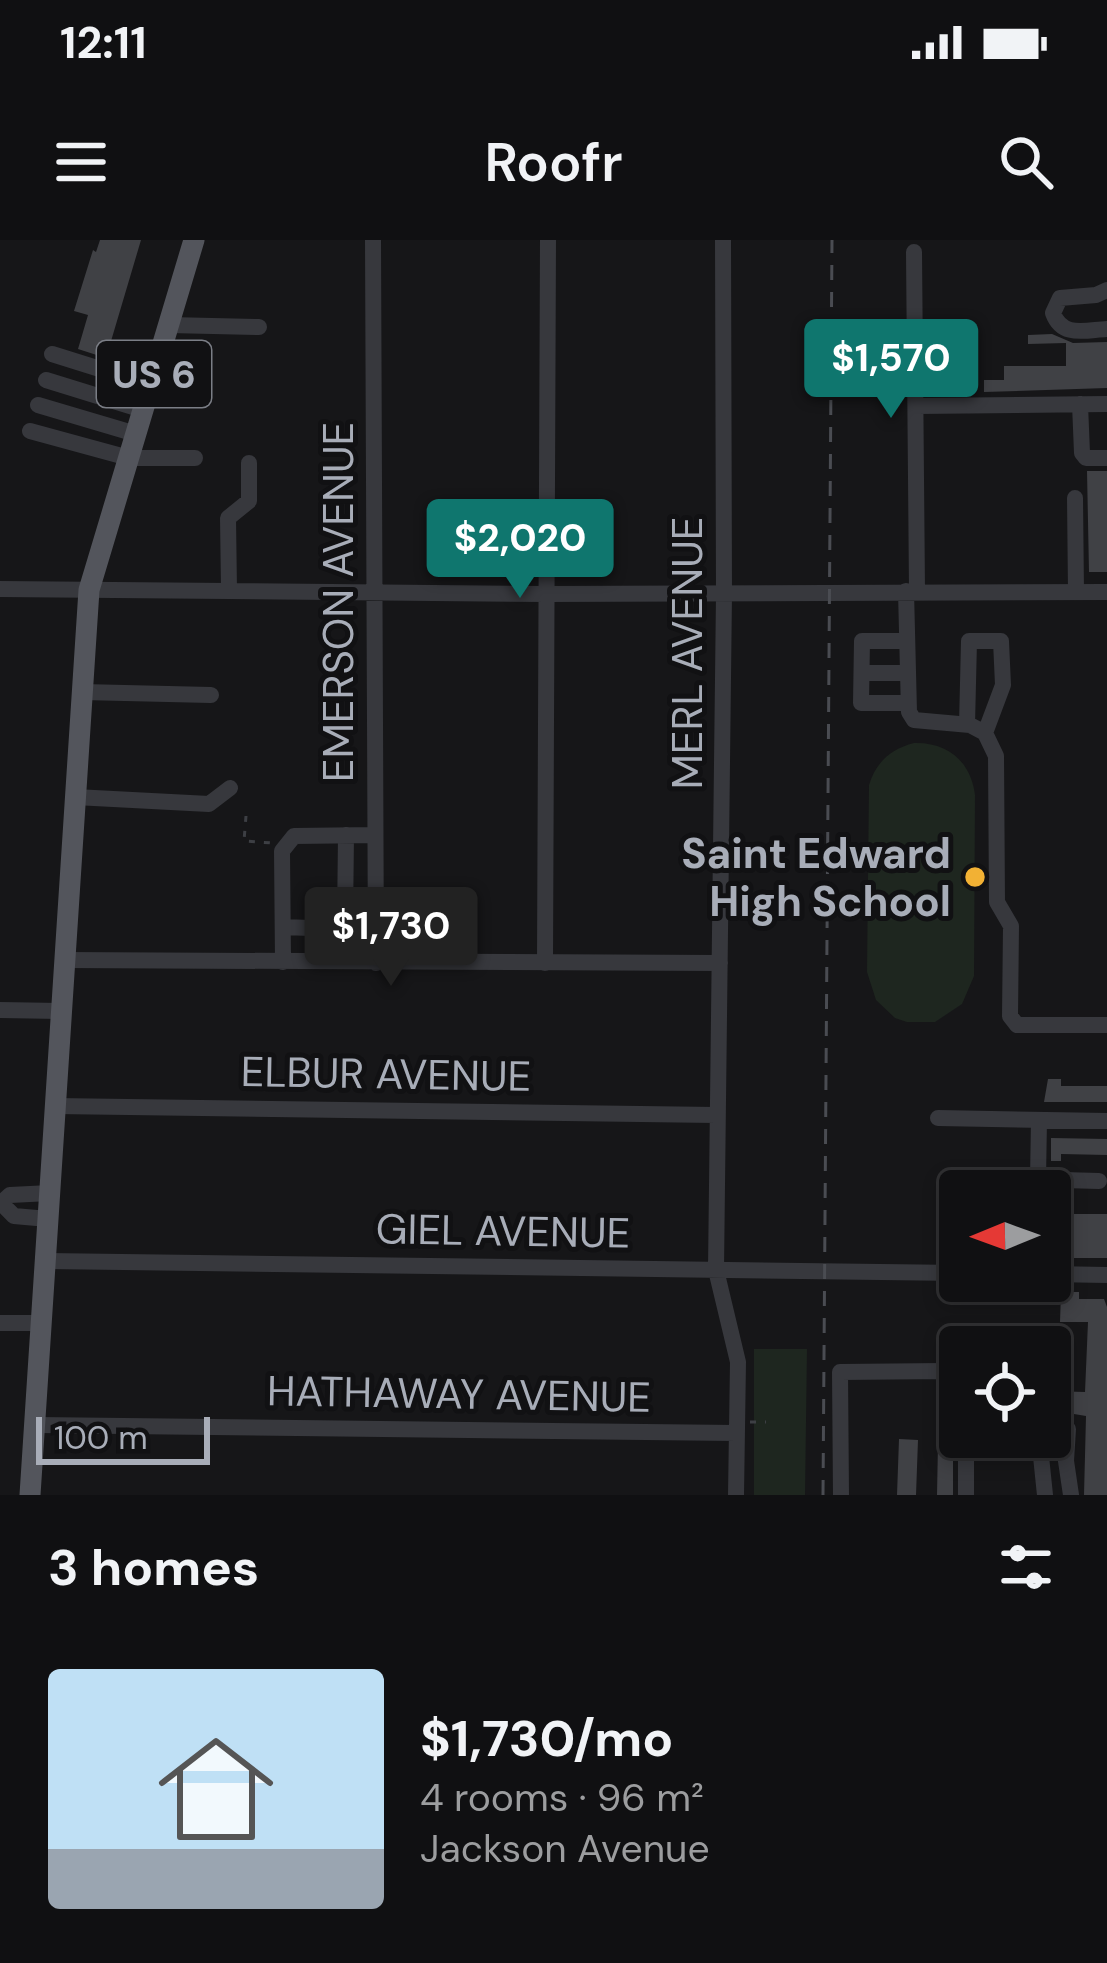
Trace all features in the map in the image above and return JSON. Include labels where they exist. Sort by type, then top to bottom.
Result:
[{"type":"main road","name":"US 6","points":[[30,1495],[89,590],[169,325],[187,242]]},
{"type":"street","name":"EMERSON AVENUE","points":[[374,240],[376,963]]},
{"type":"street","points":[[545,963],[548,240]]},
{"type":"street","name":"MERL AVENUE","points":[[723,240],[716,1270],[738,1362],[736,1495]]},
{"type":"street","points":[[914,252],[917,406],[908,703],[914,720],[967,724],[985,733],[996,756],[997,902],[1011,926],[1010,1016],[1017,1025],[1107,1024]]},
{"type":"street","points":[[1107,290],[1096,296],[1060,298],[1054,314],[1065,331],[1107,329]]},
{"type":"street","points":[[169,325],[260,327]]},
{"type":"street","points":[[52,354],[151,386]]},
{"type":"street","points":[[46,380],[143,410]]},
{"type":"street","points":[[1080,404],[1081,450],[1086,458],[1107,458]]},
{"type":"street","points":[[917,406],[1107,404]]},
{"type":"street","points":[[38,405],[136,434]]},
{"type":"street","points":[[30,431],[129,458],[195,458]]},
{"type":"street","points":[[229,590],[227,518],[249,501],[249,463]]},
{"type":"street","points":[[1075,498],[1076,592]]},
{"type":"street","points":[[0,589],[1107,592]]},
{"type":"street","points":[[907,641],[862,641],[862,703],[908,703]]},
{"type":"street","points":[[967,724],[969,641],[1001,641],[1003,685],[985,733]]},
{"type":"street","points":[[862,673],[908,673]]},
{"type":"street","points":[[82,692],[211,695]]},
{"type":"street","points":[[74,797],[209,804],[230,788]]},
{"type":"street","points":[[284,927],[338,929],[345,921],[346,835]]},
{"type":"street","points":[[284,962],[282,851],[294,836],[375,835]]},
{"type":"street","points":[[63,960],[720,963]]},
{"type":"street","points":[[0,1010],[60,1011]]},
{"type":"street","name":"ELBUR AVENUE","points":[[55,1106],[716,1115]]},
{"type":"street","points":[[938,1118],[1107,1121]]},
{"type":"street","points":[[1039,1120],[1033,1179],[1099,1181]]},
{"type":"street","points":[[48,1220],[14,1216],[1,1204],[10,1195],[50,1193]]},
{"type":"street","name":"GIEL AVENUE","points":[[46,1261],[939,1273]]},
{"type":"street","points":[[1071,1274],[1107,1275]]},
{"type":"street","points":[[0,1323],[41,1323]]},
{"type":"street","points":[[841,1495],[841,1372],[939,1371]]},
{"type":"street","name":"HATHAWAY AVENUE","points":[[37,1425],[736,1433]]},
{"type":"street","points":[[964,1458],[966,1495]]},
{"type":"street","points":[[1041,1458],[1045,1495]]},
{"type":"street","points":[[1066,1458],[1070,1495]]},
{"type":"path","points":[[246,816],[244,841],[280,843]]},
{"type":"shaded area","points":[[914,743],[937,746],[956,756],[969,773],[975,795],[974,976],[962,1004],[935,1022],[895,1018],[876,1000],[867,972],[869,785],[886,758]]},
{"type":"shaded area","points":[[754,1349],[807,1349],[805,1495],[754,1495]]},
{"type":"building","points":[[100,240],[141,240],[106,358],[78,349],[88,315],[74,311]]},
{"type":"building","points":[[1052,334],[1073,343],[1107,342],[1107,388],[984,392],[984,380],[1004,380],[1004,366],[1066,366],[1066,343],[1028,344],[1028,335]]},
{"type":"building","points":[[1087,471],[1107,471],[1107,572],[1089,572]]},
{"type":"building","points":[[1048,1079],[1061,1079],[1061,1086],[1107,1086],[1107,1102],[1044,1102]]},
{"type":"building","points":[[1051,1138],[1107,1139],[1107,1155],[1061,1154],[1061,1161],[1051,1161]]},
{"type":"building","points":[[1071,1214],[1107,1214],[1107,1258],[1071,1258]]},
{"type":"building","points":[[1071,1292],[1079,1292],[1079,1299],[1104,1299],[1107,1495],[1084,1495],[1086,1416],[1071,1414],[1071,1392],[1085,1392],[1088,1322],[1060,1322],[1061,1302],[1071,1302]]},
{"type":"building","points":[[899,1439],[918,1440],[916,1495],[897,1495]]},
{"type":"building","points":[[938,1443],[939,1458],[953,1458],[953,1495],[937,1495]]},
{"type":"railway","points":[[823,1495],[832,240]]},
{"type":"place","name":"Saint Edward High School","points":[[975,877]]}]
